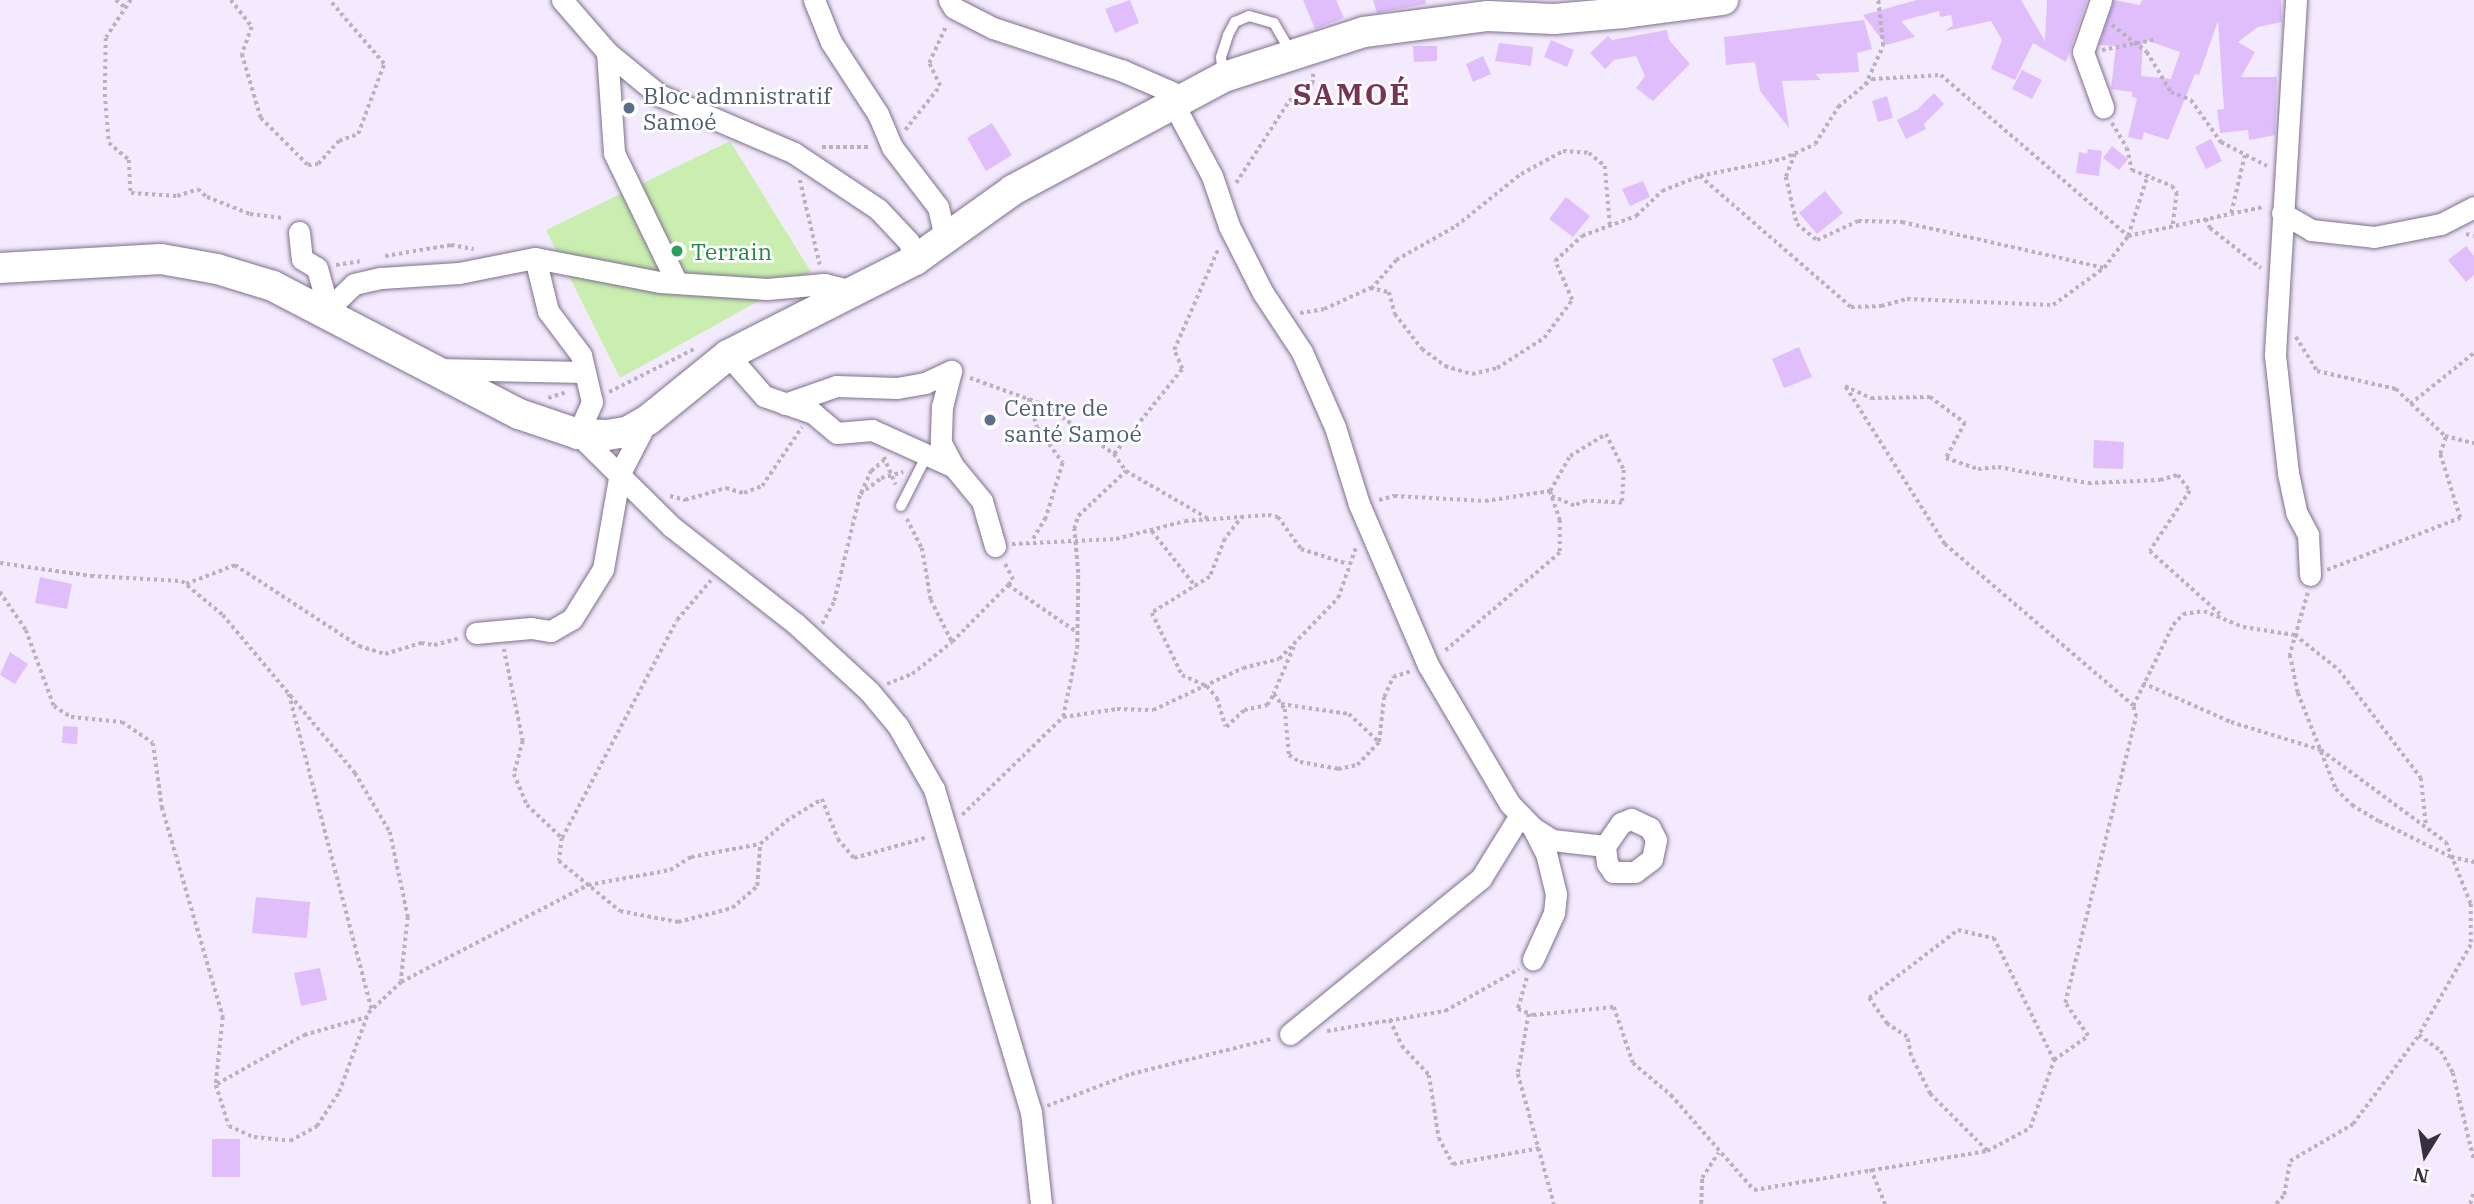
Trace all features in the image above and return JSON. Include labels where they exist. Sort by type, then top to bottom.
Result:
[{"type":"main road","points":[[0,268],[185,260],[273,286],[326,310],[519,414],[578,434],[627,432],[648,420],[718,349],[836,287],[915,260],[1022,185],[1224,77],[1303,49],[1364,32],[1492,8],[1555,19],[1723,0]]},
{"type":"street","points":[[562,0],[607,52],[659,95],[787,149],[878,209],[909,242],[915,260]]},
{"type":"street","points":[[814,0],[831,42],[878,114],[892,147],[938,207],[946,237]]},
{"type":"street","points":[[2295,0],[2276,355],[2287,462],[2296,512],[2308,535],[2310,575]]},
{"type":"street","points":[[951,4],[993,28],[1121,70],[1178,100],[1229,226],[1263,293],[1303,352],[1335,427],[1364,512],[1428,665],[1546,853],[1556,894],[1547,936],[1533,960]]},
{"type":"street","points":[[2098,7],[2083,52],[2103,107]]},
{"type":"street","points":[[607,52],[614,153],[677,283]]},
{"type":"street","points":[[2282,208],[2311,230],[2374,237],[2441,224],[2474,207]]},
{"type":"street","points":[[299,232],[302,259],[317,268],[326,310]]},
{"type":"street","points":[[326,310],[354,284],[381,278],[459,273],[535,258],[677,283],[767,289],[836,287]]},
{"type":"street","points":[[535,258],[548,311],[582,355],[592,402],[578,434],[638,490],[672,527],[724,566],[869,691],[914,751],[934,789],[1031,1112],[1041,1204]]},
{"type":"street","points":[[718,349],[764,396],[813,413],[837,433],[872,430],[902,445],[923,461],[954,467]]},
{"type":"street","points":[[434,369],[587,378]]},
{"type":"street","points":[[785,404],[836,386],[897,388],[925,383],[951,371]]},
{"type":"street","points":[[951,371],[942,407],[941,443],[954,467],[982,501],[995,546]]},
{"type":"street","points":[[476,633],[500,630],[551,631],[572,619],[603,569],[620,473],[648,420]]},
{"type":"street","points":[[1526,821],[1552,840],[1605,846]]},
{"type":"street","points":[[1290,1034],[1481,878],[1526,821]]},
{"type":"lane","points":[[1224,77],[1221,57],[1228,35],[1236,22],[1249,16],[1274,23],[1303,49]]},
{"type":"lane","points":[[901,506],[923,461]]},
{"type":"path","points":[[116,0],[127,9]]},
{"type":"path","points":[[131,0],[106,38],[105,94],[109,143],[129,160],[131,193],[177,196],[198,188],[207,197],[250,214],[285,218],[299,232]]},
{"type":"path","points":[[231,0],[251,27],[242,54],[261,118],[308,165],[318,164],[339,141],[358,134],[384,64],[329,0]]},
{"type":"path","points":[[1864,85],[1883,46],[1878,0]]},
{"type":"path","points":[[836,287],[787,149],[892,147],[940,86],[929,63],[951,4]]},
{"type":"path","points":[[2098,7],[2147,52],[2171,92],[2191,100],[2221,142],[2285,175]]},
{"type":"path","points":[[2083,52],[2138,45],[2153,40]]},
{"type":"path","points":[[1220,200],[1289,101],[1312,84],[1303,49]]},
{"type":"path","points":[[1371,289],[1389,292],[1395,314],[1422,349],[1445,366],[1472,374],[1485,371],[1544,338],[1572,300],[1555,261],[1582,236],[1636,216],[1662,191],[1700,176],[1796,152],[1815,144],[1838,107],[1872,79],[1941,75],[2129,236]]},
{"type":"path","points":[[2103,107],[2127,148],[2132,170],[2148,174],[2177,193],[2173,227]]},
{"type":"path","points":[[1281,316],[1324,309],[1371,289],[1396,260],[1456,226],[1521,174],[1563,151],[1589,153],[1605,166],[1610,225]]},
{"type":"path","points":[[1796,152],[1786,177],[1797,224],[1817,240],[1858,221],[1902,222],[2104,268]]},
{"type":"path","points":[[2231,213],[2245,154]]},
{"type":"path","points":[[1700,176],[1851,307],[1920,299],[2053,305],[2104,268],[2129,236],[2148,174]]},
{"type":"path","points":[[2129,236],[2231,213],[2282,208]]},
{"type":"path","points":[[2206,219],[2210,229],[2250,257],[2280,287]]},
{"type":"path","points":[[1114,454],[1182,369],[1174,350],[1229,226]]},
{"type":"path","points":[[2279,322],[2297,337],[2318,371],[2396,389],[2446,436],[2474,443]]},
{"type":"path","points":[[542,398],[587,378],[608,393],[718,349]]},
{"type":"path","points":[[2410,404],[2474,353]]},
{"type":"path","points":[[951,371],[1029,398],[1114,454],[1126,471],[1207,518]]},
{"type":"path","points":[[1533,960],[1518,1009],[1529,1014],[1614,1007],[1633,1063],[1671,1095],[1717,1153],[1754,1190],[1987,1152],[2030,1128],[2054,1060],[2088,1036],[2065,1003],[2136,717],[2133,706],[1945,544],[1845,386],[1871,398],[1930,397],[1965,423],[1946,458],[1978,469],[1998,467],[2088,483],[2160,480],[2178,475],[2190,491],[2150,551],[2221,616]]},
{"type":"path","points":[[1029,398],[1037,426],[1063,463],[1046,518],[1031,542]]},
{"type":"path","points":[[638,490],[685,500],[726,488],[744,493],[762,486],[813,413]]},
{"type":"path","points":[[872,430],[894,474],[901,506],[922,548],[931,600],[952,642]]},
{"type":"path","points":[[0,592],[26,631],[54,706],[71,717],[122,722],[153,743],[162,807],[223,1017],[216,1085],[229,1126],[254,1137],[290,1141],[317,1126],[327,1112],[367,1017],[401,982],[588,885],[670,870],[691,857],[760,844],[796,813],[822,799],[838,839],[854,858],[947,831],[1063,717],[1117,709],[1153,710],[1243,668],[1279,659],[1338,598],[1364,512],[1394,496],[1485,501],[1550,494],[1574,506],[1587,501],[1622,503],[1624,470],[1606,434],[1570,456],[1550,494],[1560,520],[1560,553],[1428,665],[1393,677],[1384,697],[1379,742],[1357,765],[1338,769],[1300,762],[1289,755],[1281,704],[1274,694]]},
{"type":"path","points":[[2446,436],[2440,454],[2460,518],[2310,575],[2307,605],[2290,655],[2298,693],[2336,789],[2352,806],[2451,857],[2474,862]]},
{"type":"path","points":[[834,601],[860,494],[871,471],[902,445]]},
{"type":"path","points":[[860,494],[881,478],[923,461]]},
{"type":"path","points":[[1063,717],[1077,632],[1075,541],[1078,516],[1126,471]]},
{"type":"path","points":[[1243,516],[1225,539],[1210,577],[1152,613],[1182,675],[1207,686],[1217,698],[1226,727],[1244,710],[1267,705],[1294,645]]},
{"type":"path","points":[[869,691],[912,674],[952,642],[1013,580],[995,546],[1116,539],[1207,518],[1278,517],[1301,549],[1348,564]]},
{"type":"path","points":[[1152,530],[1196,587]]},
{"type":"path","points":[[0,563],[186,584],[235,565],[359,646],[386,654],[476,633]]},
{"type":"path","points":[[724,566],[677,620],[562,838],[559,861],[588,885],[600,890],[620,911],[636,917],[678,922],[719,915],[757,886],[760,844]]},
{"type":"path","points":[[186,584],[223,615],[288,690],[355,773],[390,832],[408,917],[401,982]]},
{"type":"path","points":[[1008,585],[1077,632]]},
{"type":"path","points":[[2133,706],[2173,625],[2183,614],[2204,611],[2244,627],[2295,635],[2339,670],[2421,778],[2426,824]]},
{"type":"path","points":[[500,630],[523,741],[514,774],[527,805],[562,838]]},
{"type":"path","points":[[2143,683],[2231,722],[2321,750],[2426,824],[2446,842],[2471,904],[2472,945],[2418,1035],[2353,1124],[2290,1161],[2284,1195],[2276,1204]]},
{"type":"path","points":[[288,690],[372,1010]]},
{"type":"path","points":[[1281,704],[1349,714],[1379,742]]},
{"type":"path","points":[[1987,1152],[1930,1094],[1911,1056],[1907,1037],[1887,1024],[1869,998],[1958,930],[1994,938],[2054,1060]]},
{"type":"path","points":[[1529,1014],[1518,1074],[1554,1204]]},
{"type":"path","points":[[216,1085],[304,1035],[367,1017]]},
{"type":"path","points":[[1390,1020],[1402,1046],[1429,1075],[1439,1138],[1452,1164],[1540,1147]]},
{"type":"path","points":[[2418,1035],[2441,1051],[2453,1073],[2474,1160]]},
{"type":"path","points":[[1701,1204],[1702,1178],[1717,1153]]},
{"type":"path","points":[[1871,1169],[1885,1204]]},
{"type":"path","points":[[2470,1204],[2474,1192]]},
{"type":"green space","name":"Terrain","points":[[730,141],[811,272],[620,378],[546,230]]},
{"type":"building","points":[[1130,0],[1139,23],[1115,33],[1105,9]]},
{"type":"building","points":[[1303,0],[1336,0],[1344,18],[1315,29]]},
{"type":"building","points":[[1373,0],[1425,0],[1426,4],[1377,13]]},
{"type":"building","points":[[1917,0],[2021,0],[2045,41],[2047,0],[2087,0],[2066,62],[2033,43],[2015,80],[1991,69],[2002,40],[1991,21],[1945,31],[1953,25],[1951,15],[1940,17],[1939,11],[1901,21],[1915,37],[1886,45],[1863,15]]},
{"type":"building","points":[[2114,0],[2140,5],[2142,0],[2281,0],[2282,22],[2258,27],[2238,42],[2255,52],[2241,77],[2277,77],[2275,135],[2249,140],[2248,130],[2220,133],[2217,110],[2224,109],[2218,21],[2199,75],[2195,74],[2168,140],[2144,132],[2142,140],[2128,137],[2137,98],[2132,97],[2132,92],[2111,89],[2116,46],[2099,45]],"holes":[[[2143,39],[2180,52],[2171,79],[2141,76]]]},
{"type":"building","points":[[1864,20],[1872,49],[1857,53],[1859,72],[1815,74],[1821,80],[1782,81],[1789,128],[1760,91],[1755,62],[1726,65],[1724,37]]},
{"type":"building","points":[[1667,30],[1669,40],[1690,64],[1653,101],[1636,88],[1645,76],[1636,56],[1614,60],[1605,69],[1590,53],[1608,36],[1612,40]]},
{"type":"building","points":[[1551,40],[1574,50],[1567,67],[1544,57]]},
{"type":"building","points":[[1499,43],[1533,47],[1531,66],[1495,61]]},
{"type":"building","points":[[1413,46],[1437,46],[1437,61],[1414,62]]},
{"type":"building","points":[[1483,56],[1491,74],[1473,82],[1466,64]]},
{"type":"building","points":[[2022,70],[2042,80],[2032,99],[2012,89]]},
{"type":"building","points":[[1934,93],[1944,104],[1924,124],[1926,129],[1906,139],[1897,120],[1918,109]]},
{"type":"building","points":[[1887,96],[1893,118],[1878,122],[1872,101]]},
{"type":"building","points":[[992,123],[1012,155],[986,171],[967,138]]},
{"type":"building","points":[[2211,139],[2222,161],[2206,169],[2195,147]]},
{"type":"building","points":[[2112,146],[2128,159],[2119,170],[2103,158]]},
{"type":"building","points":[[2088,149],[2102,151],[2099,176],[2076,173],[2079,152],[2087,154]]},
{"type":"building","points":[[1643,181],[1650,197],[1630,206],[1622,189]]},
{"type":"building","points":[[1825,191],[1843,213],[1817,234],[1799,213]]},
{"type":"building","points":[[1566,197],[1590,216],[1573,237],[1549,219]]},
{"type":"building","points":[[2466,246],[2474,256],[2474,275],[2466,282],[2448,260]]},
{"type":"building","points":[[1799,347],[1812,377],[1784,388],[1772,359]]},
{"type":"building","points":[[2094,440],[2124,442],[2123,469],[2093,468]]},
{"type":"building","points":[[40,577],[72,584],[67,609],[35,603]]},
{"type":"building","points":[[10,652],[28,664],[15,684],[0,675]]},
{"type":"building","points":[[63,726],[78,727],[77,744],[62,743]]},
{"type":"building","points":[[256,897],[310,902],[307,938],[252,933]]},
{"type":"building","points":[[320,968],[327,1000],[301,1006],[294,973]]},
{"type":"building","points":[[212,1139],[240,1139],[240,1177],[212,1177]]},
{"type":"place","name":"Bloc admnistratif Samoé","points":[[629,108]]},
{"type":"place","name":"Terrain","points":[[677,251]]},
{"type":"place","name":"Centre de santé Samoé","points":[[990,420]]},
{"type":"district","name":"SAMOÉ","points":[[1352,94]]}]
